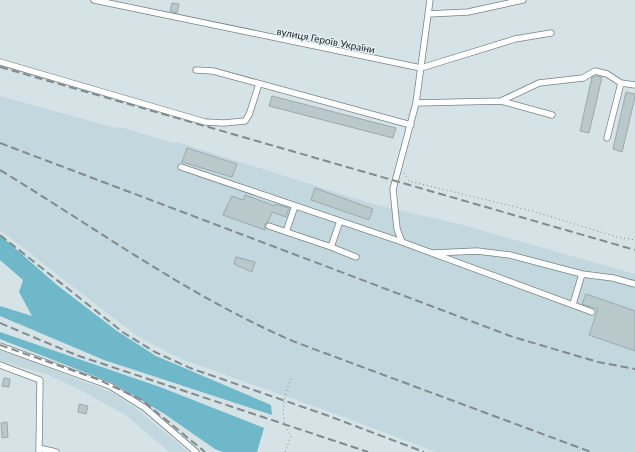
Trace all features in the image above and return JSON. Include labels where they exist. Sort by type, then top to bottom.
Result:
[{"type":"street","name":"вулиця Героїв України","points":[[94,0],[421,68],[516,39],[551,33]]},
{"type":"street","points":[[402,242],[397,229],[393,189],[416,103],[430,0]]},
{"type":"street","points":[[428,14],[468,12],[523,0]]},
{"type":"street","points":[[0,62],[205,122],[224,123],[245,121],[249,115],[259,84]]},
{"type":"street","points":[[196,70],[213,71],[411,125]]},
{"type":"street","points":[[501,101],[539,83],[583,78],[595,71],[607,74],[621,83],[635,85]]},
{"type":"street","points":[[607,138],[621,83]]},
{"type":"street","points":[[416,103],[501,101],[552,114]]},
{"type":"street","points":[[181,167],[340,220],[592,312]]},
{"type":"street","points":[[286,232],[295,206]]},
{"type":"street","points":[[330,247],[340,220]]},
{"type":"street","points":[[269,226],[356,256]]},
{"type":"street","points":[[429,253],[477,251],[510,255],[582,274],[613,278],[635,284]]},
{"type":"street","points":[[573,304],[582,274]]},
{"type":"street","points":[[0,346],[110,386],[145,408],[196,452]]},
{"type":"street","points":[[0,365],[40,380],[39,450],[56,452]]},
{"type":"path","points":[[400,166],[409,181],[532,211],[617,237],[635,240]]},
{"type":"path","points":[[285,452],[290,436],[283,423],[284,406],[286,389],[292,377]]},
{"type":"shaded area","points":[[0,96],[116,128],[120,127],[174,143],[177,142],[373,204],[459,224],[635,274],[635,452],[436,452],[341,416],[181,359],[144,340],[0,230]]},
{"type":"shaded area","points":[[0,235],[57,285],[117,331],[156,356],[271,405],[272,415],[104,360],[0,316],[0,306],[32,316],[19,292],[23,280],[0,260]]},
{"type":"shaded area","points":[[0,332],[160,387],[264,428],[257,452],[223,452],[215,449],[163,413],[112,383],[0,339]]},
{"type":"shaded area","points":[[0,349],[113,393],[137,409],[188,452],[169,452],[127,416],[80,390],[46,374],[0,361]]},
{"type":"building","points":[[172,3],[179,4],[177,13],[170,11]]},
{"type":"building","points":[[592,77],[602,77],[589,133],[580,131]]},
{"type":"building","points":[[626,92],[635,94],[635,97],[622,152],[613,149]]},
{"type":"building","points":[[272,96],[396,128],[393,138],[269,106]]},
{"type":"building","points":[[187,148],[237,164],[232,177],[182,162]]},
{"type":"building","points":[[315,188],[373,209],[369,220],[311,200]]},
{"type":"building","points":[[245,195],[275,206],[276,204],[289,208],[286,217],[272,212],[268,222],[265,224],[265,230],[223,215],[232,196],[243,200]]},
{"type":"building","points":[[236,257],[255,262],[252,272],[234,264]]},
{"type":"building","points":[[586,294],[635,311],[635,351],[589,335],[598,309],[582,304]]},
{"type":"building","points":[[4,378],[10,379],[9,387],[2,386]]},
{"type":"building","points":[[79,404],[88,406],[86,414],[78,412]]},
{"type":"building","points":[[7,422],[8,437],[2,438],[1,423]]},
{"type":"railway","points":[[0,67],[635,250]]},
{"type":"railway","points":[[0,143],[513,337],[598,362],[635,369]]},
{"type":"railway","points":[[0,170],[144,261],[256,324],[295,342],[591,452]]},
{"type":"railway","points":[[0,235],[124,333],[155,352],[190,368],[326,415],[424,452]]},
{"type":"railway","points":[[0,323],[76,355],[368,452]]},
{"type":"railway","points":[[0,345],[97,379],[142,400],[205,452]]}]
